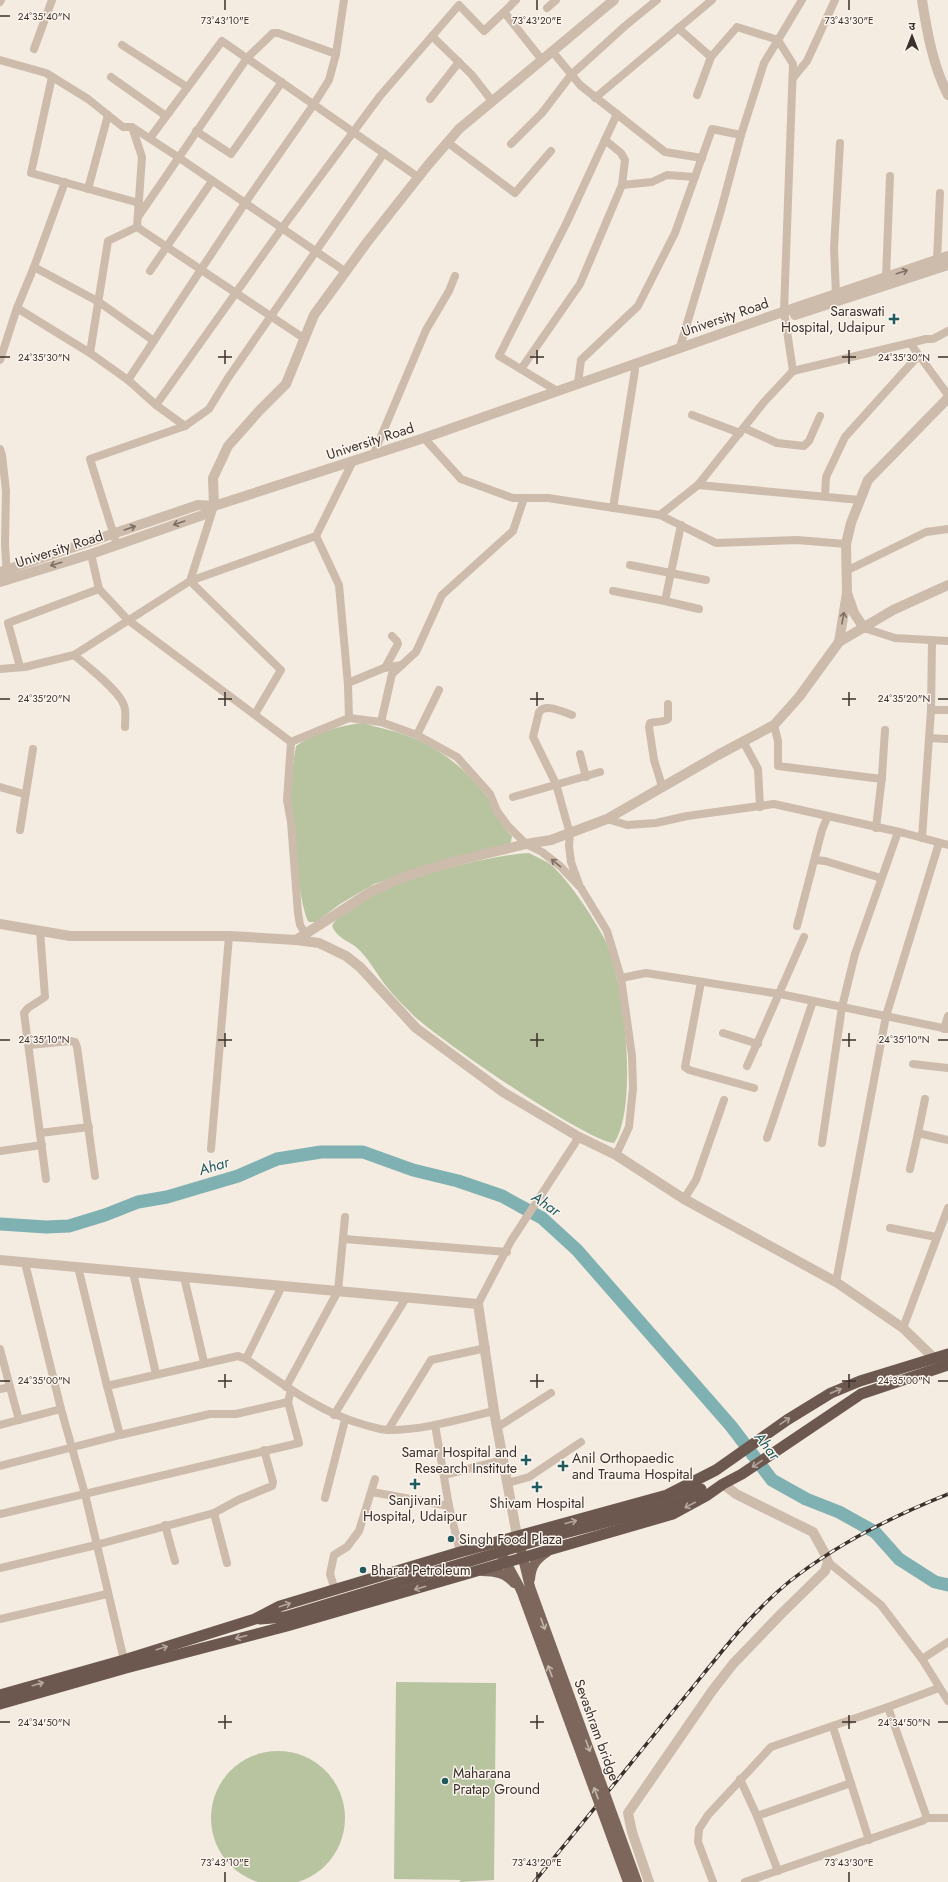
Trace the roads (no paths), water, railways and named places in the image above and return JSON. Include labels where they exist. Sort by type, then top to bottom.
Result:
[{"type":"highway","points":[[0,1704],[125,1664],[255,1619],[280,1606],[460,1552],[571,1523],[667,1495],[716,1470],[802,1410],[831,1393],[860,1381],[948,1354]]},
{"type":"highway","points":[[0,1695],[287,1626],[673,1514],[742,1474],[861,1394],[946,1366]]},
{"type":"highway","points":[[701,1489],[716,1470]]},
{"type":"highway","points":[[255,1619],[285,1617],[539,1540],[663,1508],[701,1489],[723,1484]]},
{"type":"highway","points":[[261,1632],[285,1617]]},
{"type":"main road","points":[[517,1536],[524,1557],[525,1589]]},
{"type":"main road","points":[[495,1542],[525,1589]]},
{"type":"main road","points":[[525,1589],[531,1568],[538,1558],[553,1548]]},
{"type":"main road","points":[[478,1571],[493,1571],[509,1576],[525,1589]]},
{"type":"main road","name":"Sevashram bridge","points":[[525,1589],[628,1882]]},
{"type":"main road","name":"Sevashram bridge","points":[[525,1589],[637,1882]]},
{"type":"street","points":[[34,50],[52,0]]},
{"type":"street","points":[[128,380],[245,203],[329,80],[336,54],[344,0]]},
{"type":"street","points":[[156,405],[282,228],[380,96],[460,3],[484,31],[516,0]]},
{"type":"street","points":[[547,8],[556,0]]},
{"type":"street","points":[[190,581],[214,506],[213,478],[228,446],[259,411],[286,384],[314,315],[418,177],[459,129],[614,0]]},
{"type":"street","points":[[511,144],[542,113],[571,75],[625,26],[657,0]]},
{"type":"street","points":[[595,98],[712,0]]},
{"type":"street","points":[[680,347],[721,210],[741,135],[764,63],[802,0]]},
{"type":"street","points":[[793,78],[807,61],[836,0]]},
{"type":"street","points":[[922,0],[927,32],[942,83],[948,95]]},
{"type":"street","points":[[928,0],[932,32],[948,83]]},
{"type":"street","points":[[504,12],[542,60]]},
{"type":"street","points":[[697,95],[712,57],[737,27],[778,40],[794,64],[784,315],[793,371]]},
{"type":"street","points":[[678,28],[712,57]]},
{"type":"street","points":[[137,217],[248,58],[273,33],[278,33],[336,54]]},
{"type":"street","points":[[432,36],[472,75],[492,101]]},
{"type":"street","points":[[150,138],[222,40],[418,177]]},
{"type":"street","points":[[122,45],[187,87]]},
{"type":"street","points":[[552,51],[580,86],[664,152],[702,158]]},
{"type":"street","points":[[0,60],[46,73],[88,99],[123,127],[132,127],[150,138],[346,272]]},
{"type":"street","points":[[430,99],[459,62]]},
{"type":"street","points":[[52,77],[31,173],[139,203]]},
{"type":"street","points":[[111,77],[166,116]]},
{"type":"street","points":[[196,131],[231,154],[282,82]]},
{"type":"street","points":[[557,391],[499,356],[566,224],[617,114]]},
{"type":"street","points":[[88,189],[108,115]]},
{"type":"street","points":[[132,127],[142,157],[137,227]]},
{"type":"street","points":[[578,383],[581,360],[638,306],[675,233],[712,129],[741,135]]},
{"type":"street","points":[[521,369],[580,284],[622,185],[625,160],[621,153],[605,140]]},
{"type":"street","points":[[447,142],[515,193],[551,151]]},
{"type":"street","points":[[836,294],[834,248],[840,143]]},
{"type":"street","points":[[117,545],[90,459],[185,426],[209,409],[270,316],[384,153]]},
{"type":"street","points":[[622,185],[652,182],[667,175],[695,177]]},
{"type":"street","points":[[886,277],[890,176]]},
{"type":"street","points":[[150,271],[212,181]]},
{"type":"street","points":[[0,360],[17,308],[34,268],[65,182]]},
{"type":"street","points":[[938,260],[940,193]]},
{"type":"street","points":[[137,227],[305,339]]},
{"type":"street","points":[[90,353],[108,241],[137,227]]},
{"type":"street","name":"University Road","points":[[534,400],[580,389],[784,315],[836,294],[948,256]]},
{"type":"street","name":"University Road","points":[[3,576],[91,554],[203,515],[214,506],[424,438],[680,347],[948,265]]},
{"type":"street","points":[[34,268],[99,302],[154,341]]},
{"type":"street","points":[[374,453],[426,330],[449,291],[455,276]]},
{"type":"street","points":[[17,308],[90,353],[128,380],[156,405],[185,426]]},
{"type":"street","points":[[660,515],[698,485],[764,402],[793,371],[926,339],[933,340],[948,332]]},
{"type":"street","points":[[910,343],[918,356],[948,394]]},
{"type":"street","points":[[825,496],[826,477],[845,437],[918,356]]},
{"type":"street","points":[[613,508],[634,370]]},
{"type":"street","points":[[948,398],[868,480],[851,523],[846,544],[848,594],[854,613],[864,628],[895,638],[948,641]]},
{"type":"street","points":[[692,415],[777,443],[804,446],[820,416]]},
{"type":"street","points":[[424,438],[462,478],[513,498],[548,498],[660,515],[716,542],[797,540],[846,544]]},
{"type":"street","points":[[0,449],[2,455],[2,472],[6,491],[3,576]]},
{"type":"street","points":[[0,669],[20,667],[74,655],[190,581],[316,536],[353,461]]},
{"type":"street","points":[[698,485],[860,500]]},
{"type":"street","points":[[382,722],[392,674],[416,652],[442,595],[513,531],[524,498]]},
{"type":"street","name":"University Road","points":[[3,576],[114,534],[198,505],[214,506]]},
{"type":"street","points":[[665,601],[681,525]]},
{"type":"street","points":[[846,571],[926,532],[948,529]]},
{"type":"street","points":[[316,536],[339,585],[348,683],[349,718]]},
{"type":"street","points":[[91,554],[99,589],[128,620],[291,742]]},
{"type":"street","points":[[630,564],[706,580]]},
{"type":"street","points":[[190,581],[281,670],[255,714]]},
{"type":"street","points":[[296,940],[372,891],[409,875],[456,861],[526,844],[550,840],[570,834],[607,819],[662,786],[744,743],[774,725],[799,696],[839,642],[893,610],[948,585]]},
{"type":"street","points":[[20,667],[8,624],[99,589]]},
{"type":"street","points":[[613,591],[699,609]]},
{"type":"street","points":[[839,642],[848,594]]},
{"type":"street","points":[[385,668],[398,644],[392,636]]},
{"type":"street","points":[[922,838],[931,710],[932,640]]},
{"type":"street","points":[[74,655],[123,702],[125,709],[125,727]]},
{"type":"street","points":[[348,683],[385,668],[402,664]]},
{"type":"street","points":[[417,736],[439,690]]},
{"type":"street","points":[[662,786],[654,760],[649,727],[650,723],[668,719],[668,704]]},
{"type":"street","points":[[572,715],[546,707],[542,709],[539,712],[533,737],[556,784],[570,834],[569,846],[571,862],[581,888],[607,930],[621,978],[632,1056],[633,1088],[629,1127],[616,1155]]},
{"type":"street","points":[[931,710],[948,710]]},
{"type":"street","points":[[291,742],[349,718],[382,722],[417,736],[457,757],[490,794],[497,810],[508,826],[526,844],[542,852],[560,866],[581,888]]},
{"type":"street","points":[[774,725],[778,742],[778,766],[882,779]]},
{"type":"street","points":[[876,828],[882,779],[885,730]]},
{"type":"street","points":[[929,738],[948,738]]},
{"type":"street","points":[[291,742],[287,800],[291,822],[298,913],[300,925],[305,933]]},
{"type":"street","points":[[744,743],[758,769],[760,807]]},
{"type":"street","points":[[20,830],[24,794],[33,749]]},
{"type":"street","points":[[580,754],[586,777]]},
{"type":"street","points":[[513,797],[600,772]]},
{"type":"street","points":[[0,786],[24,794]]},
{"type":"street","points":[[607,819],[627,825],[656,823],[687,816],[774,804],[898,832],[948,846]]},
{"type":"street","points":[[797,926],[822,830],[828,816]]},
{"type":"street","points":[[822,1143],[842,1007],[856,954],[898,832]]},
{"type":"street","points":[[836,1282],[886,1016],[939,843]]},
{"type":"street","points":[[815,860],[825,861],[881,878]]},
{"type":"street","points":[[0,924],[70,936],[229,936],[296,940],[319,943],[346,956],[360,967],[416,1028],[503,1092],[579,1137],[616,1155],[684,1199],[836,1282],[902,1328],[932,1358],[946,1366]]},
{"type":"street","points":[[40,931],[45,992],[44,997],[28,1008],[24,1013],[46,1179]]},
{"type":"street","points":[[210,1149],[229,936]]},
{"type":"street","points":[[747,1066],[804,937]]},
{"type":"street","points":[[621,978],[646,973],[780,994],[946,1029],[948,1016]]},
{"type":"street","points":[[701,982],[685,1067],[689,1070],[754,1088]]},
{"type":"street","points":[[766,1138],[813,1001]]},
{"type":"street","points":[[723,1034],[758,1044]]},
{"type":"street","points":[[29,1045],[70,1041],[74,1042],[78,1047],[95,1176]]},
{"type":"street","points":[[913,1064],[948,1068]]},
{"type":"street","points":[[910,1169],[925,1099]]},
{"type":"street","points":[[684,1199],[696,1180],[724,1100]]},
{"type":"street","points":[[40,1133],[89,1127]]},
{"type":"street","points":[[918,1133],[948,1140]]},
{"type":"street","points":[[517,1536],[494,1411],[486,1348],[478,1304],[507,1252],[511,1241],[551,1183],[579,1137]]},
{"type":"street","points":[[0,1151],[42,1144]]},
{"type":"street","points":[[902,1328],[948,1208]]},
{"type":"street","points":[[0,1514],[264,1450],[299,1443],[288,1402],[289,1389],[338,1291],[344,1239],[344,1217]]},
{"type":"street","points":[[890,1228],[936,1236]]},
{"type":"street","points":[[344,1239],[507,1252]]},
{"type":"street","points":[[0,1260],[478,1304]]},
{"type":"street","points":[[25,1262],[61,1409],[84,1494],[125,1664]]},
{"type":"street","points":[[78,1268],[120,1434]]},
{"type":"street","points":[[133,1272],[156,1374]]},
{"type":"street","points":[[184,1277],[204,1362]]},
{"type":"street","points":[[246,1359],[282,1286]]},
{"type":"street","points":[[334,1415],[406,1298]]},
{"type":"street","points":[[0,1348],[19,1420]]},
{"type":"street","points":[[388,1430],[429,1361],[486,1348]]},
{"type":"street","points":[[107,1386],[204,1362],[238,1356],[246,1359],[289,1389],[334,1415],[345,1420],[388,1430],[435,1425],[494,1411]]},
{"type":"street","points":[[0,1389],[10,1387]]},
{"type":"street","points":[[498,1427],[551,1393]]},
{"type":"street","points":[[0,1466],[120,1434],[210,1414],[236,1414],[288,1402]]},
{"type":"street","points":[[0,1425],[61,1409]]},
{"type":"street","points":[[325,1498],[345,1420]]},
{"type":"street","points":[[435,1425],[449,1506],[460,1552]]},
{"type":"street","points":[[508,1483],[528,1477],[581,1442]]},
{"type":"street","points":[[0,1568],[96,1545],[214,1512],[272,1486],[273,1482],[264,1450]]},
{"type":"street","points":[[444,1475],[503,1460]]},
{"type":"street","points":[[335,1590],[330,1574],[334,1555],[348,1547],[359,1531],[375,1479]]},
{"type":"street","points":[[723,1484],[741,1497],[813,1532],[828,1562],[881,1604],[922,1659],[948,1701]]},
{"type":"street","points":[[372,1492],[449,1506]]},
{"type":"street","points":[[214,1512],[227,1563]]},
{"type":"street","points":[[165,1525],[175,1561]]},
{"type":"street","points":[[649,1882],[632,1832],[628,1813],[712,1691],[733,1664],[825,1571],[828,1562]]},
{"type":"street","points":[[0,1619],[107,1594]]},
{"type":"street","points":[[922,1659],[948,1642]]},
{"type":"street","points":[[713,1882],[698,1842],[699,1829],[708,1815],[771,1747],[833,1727],[939,1688]]},
{"type":"street","points":[[888,1707],[927,1818]]},
{"type":"street","points":[[833,1727],[869,1840]]},
{"type":"street","points":[[740,1779],[757,1816],[778,1871]]},
{"type":"street","points":[[757,1816],[851,1783]]},
{"type":"street","points":[[745,1882],[869,1840],[927,1818],[948,1818]]},
{"type":"waterway","name":"Ahar","points":[[0,1224],[46,1227],[69,1226],[105,1215],[138,1202],[167,1197],[238,1176],[277,1159],[321,1152],[363,1152],[413,1170],[458,1181],[502,1196],[542,1218],[577,1250],[731,1426],[772,1480],[806,1499],[839,1512],[875,1532],[899,1559],[935,1582],[948,1585]]},
{"type":"railway","points":[[534,1882],[745,1624],[759,1609],[790,1581],[846,1543],[886,1521],[948,1494]]},
{"type":"place","name":"Saraswati Hospital, Udaipur","points":[[894,319]]},
{"type":"place","name":"Samar Hospital and Research Institute","points":[[526,1460]]},
{"type":"place","name":"Anil Orthopaedic and Trauma Hospital","points":[[563,1466]]},
{"type":"place","name":"Sanjivani Hospital, Udaipur","points":[[415,1484]]},
{"type":"place","name":"Shivam Hospital","points":[[537,1487]]},
{"type":"place","name":"Singh Food Plaza","points":[[451,1539]]},
{"type":"place","name":"Bharat Petroleum","points":[[363,1570]]},
{"type":"place","name":"Maharana Pratap Ground","points":[[445,1781]]}]
